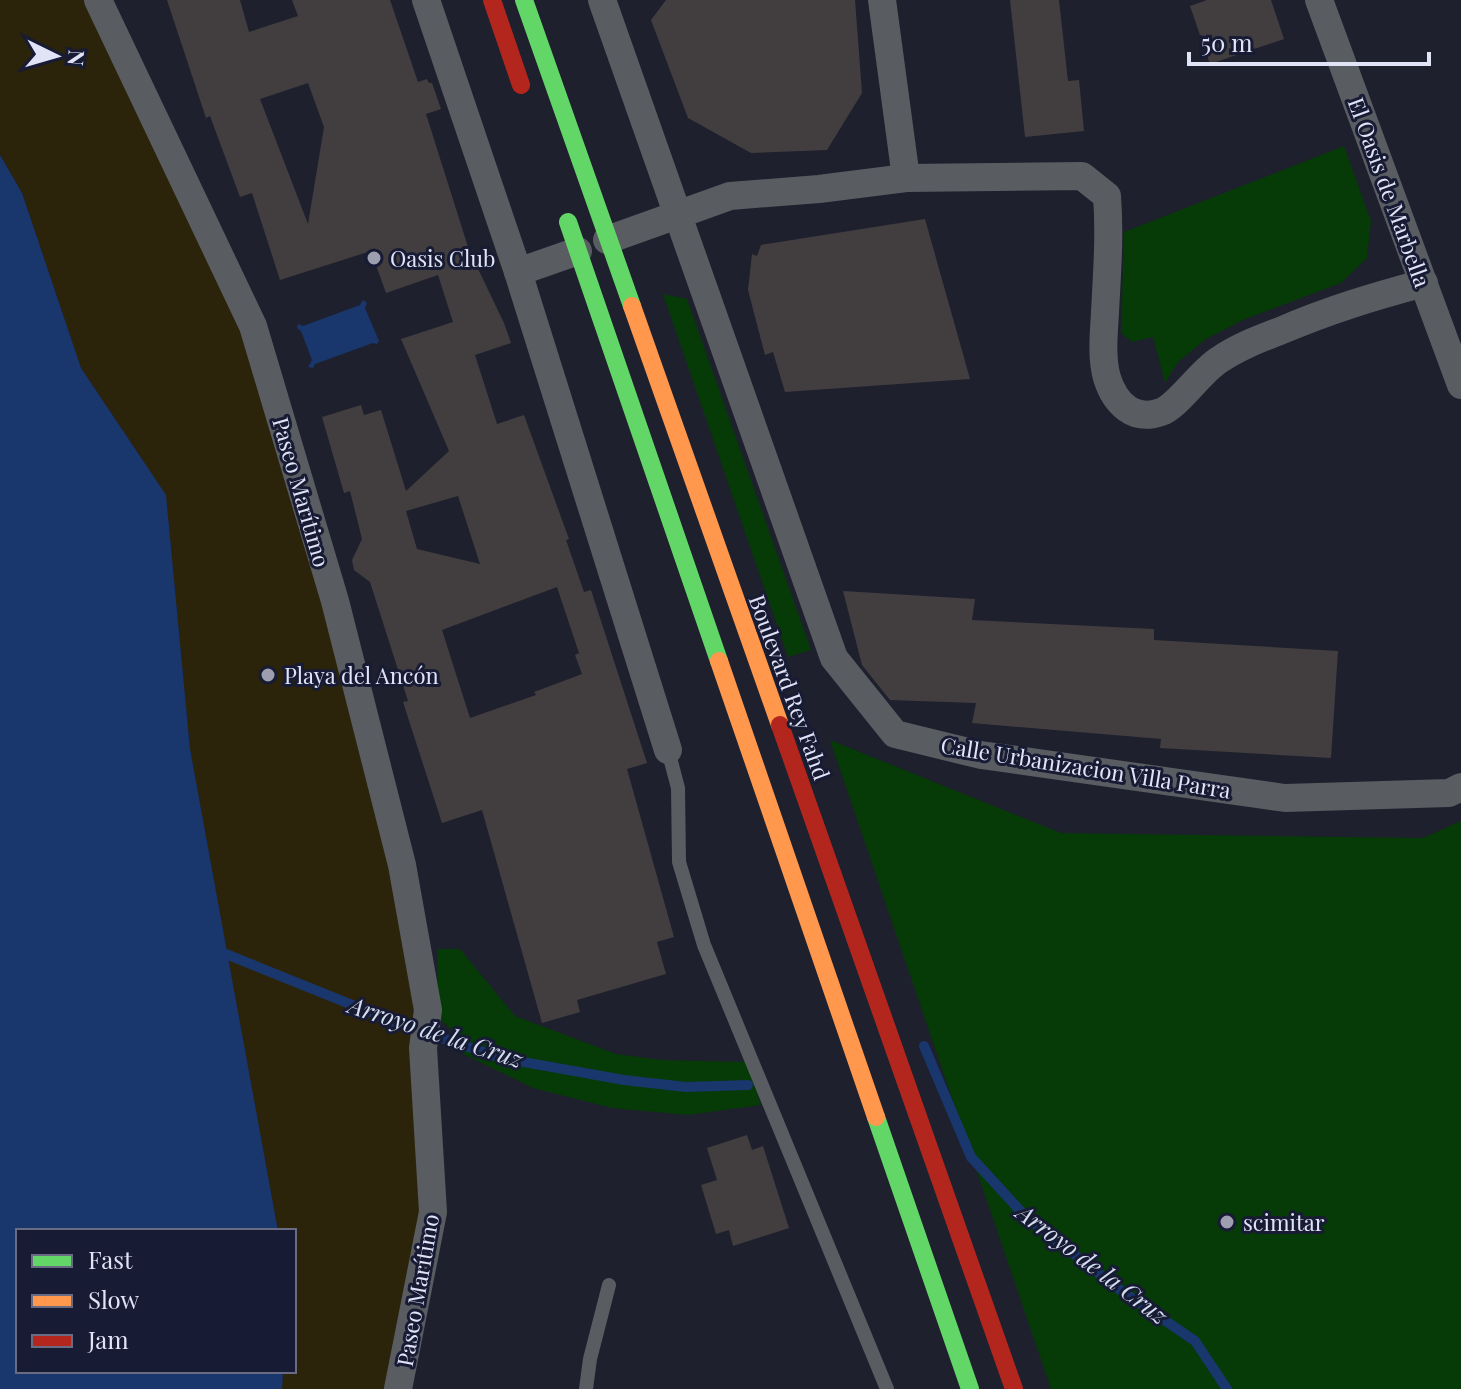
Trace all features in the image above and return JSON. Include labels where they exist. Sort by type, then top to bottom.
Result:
[{"type":"main road","points":[[492,0],[527,103]]},
{"type":"main road","name":"Boulevard Rey Fahd","points":[[524,0],[1014,1389]]},
{"type":"main road","points":[[563,207],[970,1389]]},
{"type":"street","name":"Paseo Marítimo","points":[[98,0],[253,326],[335,601],[402,865],[428,1010],[423,1048],[433,1212],[398,1389]]},
{"type":"street","points":[[426,0],[518,272],[668,750]]},
{"type":"street","name":"Calle Urbanizacion Villa Parra","points":[[602,0],[834,658],[895,734],[981,755],[1285,798],[1449,793],[1461,787]]},
{"type":"street","points":[[882,0],[906,178]]},
{"type":"street","name":"El Oasis de Marbella","points":[[1319,0],[1461,385]]},
{"type":"street","points":[[607,240],[730,196],[906,178],[1082,176],[1107,196],[1109,224],[1104,345],[1107,377],[1117,402],[1134,413],[1161,413],[1218,360],[1248,344],[1339,306],[1424,283]]},
{"type":"street","points":[[518,272],[578,251]]},
{"type":"lane","points":[[668,750],[678,788],[679,862],[704,945],[887,1389]]},
{"type":"lane","points":[[586,1389],[590,1359],[609,1285]]},
{"type":"green space","points":[[1344,146],[1371,221],[1367,258],[1341,283],[1243,320],[1206,339],[1178,362],[1165,383],[1153,337],[1132,342],[1121,333],[1124,232]]},
{"type":"green space","points":[[663,294],[687,299],[811,650],[788,657]]},
{"type":"green space","points":[[830,740],[1061,833],[1423,838],[1461,821],[1461,1389],[1051,1389]]},
{"type":"green space","points":[[437,949],[460,949],[515,1016],[616,1054],[661,1060],[747,1062],[761,1105],[688,1115],[612,1108],[533,1088],[453,1049],[457,1034],[438,1018]]},
{"type":"sand","name":"Playa del Ancón","points":[[0,0],[98,0],[253,326],[402,865],[433,1212],[398,1389],[282,1389],[283,1373],[296,1373],[296,1229],[278,1229],[190,749],[166,495],[81,368],[22,193],[0,155]]},
{"type":"water","points":[[0,155],[22,193],[81,368],[166,495],[190,749],[278,1229],[16,1229],[16,1373],[283,1373],[282,1389],[0,1389]]},
{"type":"water","points":[[363,300],[367,303],[365,308],[379,341],[377,344],[315,364],[313,368],[308,367],[312,360],[298,324],[303,326],[360,305]]},
{"type":"building","points":[[167,0],[240,0],[249,32],[298,16],[292,0],[390,0],[418,82],[427,79],[432,83],[441,109],[426,114],[469,250],[511,343],[475,355],[497,424],[524,415],[569,539],[566,540],[584,592],[591,590],[647,763],[627,769],[674,937],[657,942],[666,974],[577,1000],[580,1012],[542,1023],[482,810],[442,823],[403,702],[408,701],[370,582],[354,570],[352,560],[362,539],[350,491],[344,493],[322,417],[361,405],[364,415],[381,410],[406,491],[449,451],[401,339],[453,322],[438,275],[386,293],[371,251],[280,280],[252,193],[240,197],[210,116],[206,118]],"holes":[[[308,83],[324,127],[308,224],[260,99]],[[458,496],[480,564],[417,549],[406,511]],[[557,587],[579,653],[575,655],[582,674],[534,692],[536,695],[470,718],[442,630]]]},
{"type":"building","points":[[666,0],[855,0],[862,93],[827,150],[751,153],[688,118],[651,20]]},
{"type":"building","points":[[1010,0],[1059,0],[1068,81],[1079,80],[1084,131],[1025,137]]},
{"type":"building","points":[[1207,0],[1271,0],[1284,39],[1210,64],[1190,6]]},
{"type":"building","points":[[925,219],[970,379],[785,392],[773,352],[765,355],[748,290],[752,254],[757,256],[761,245]]},
{"type":"building","points":[[843,591],[975,599],[972,620],[1154,629],[1154,640],[1338,651],[1331,758],[1160,748],[1161,739],[972,723],[976,703],[890,700],[862,665]]},
{"type":"building","points":[[747,1135],[752,1150],[763,1146],[789,1228],[733,1246],[729,1230],[716,1234],[701,1185],[717,1180],[707,1148]]},
{"type":"waterway","name":"Arroyo de la Cruz","points":[[226,954],[397,1023],[501,1058],[624,1080],[686,1087],[748,1085]]},
{"type":"waterway","name":"Arroyo de la Cruz","points":[[924,1046],[971,1157],[1026,1217],[1119,1289],[1195,1341],[1227,1389]]},
{"type":"traffic: fast","points":[[524,0],[632,306]]},
{"type":"traffic: fast","points":[[568,222],[719,661]]},
{"type":"traffic: fast","points":[[876,1117],[970,1389]]},
{"type":"traffic: slow","points":[[632,306],[780,725]]},
{"type":"traffic: slow","points":[[719,661],[876,1117]]},
{"type":"traffic: jam","points":[[492,0],[521,85]]},
{"type":"traffic: jam","points":[[780,725],[1014,1389]]},
{"type":"place","name":"Oasis Club","points":[[374,258]]},
{"type":"place","name":"Playa del Ancón","points":[[268,675]]},
{"type":"place","name":"scimitar","points":[[1227,1222]]}]
